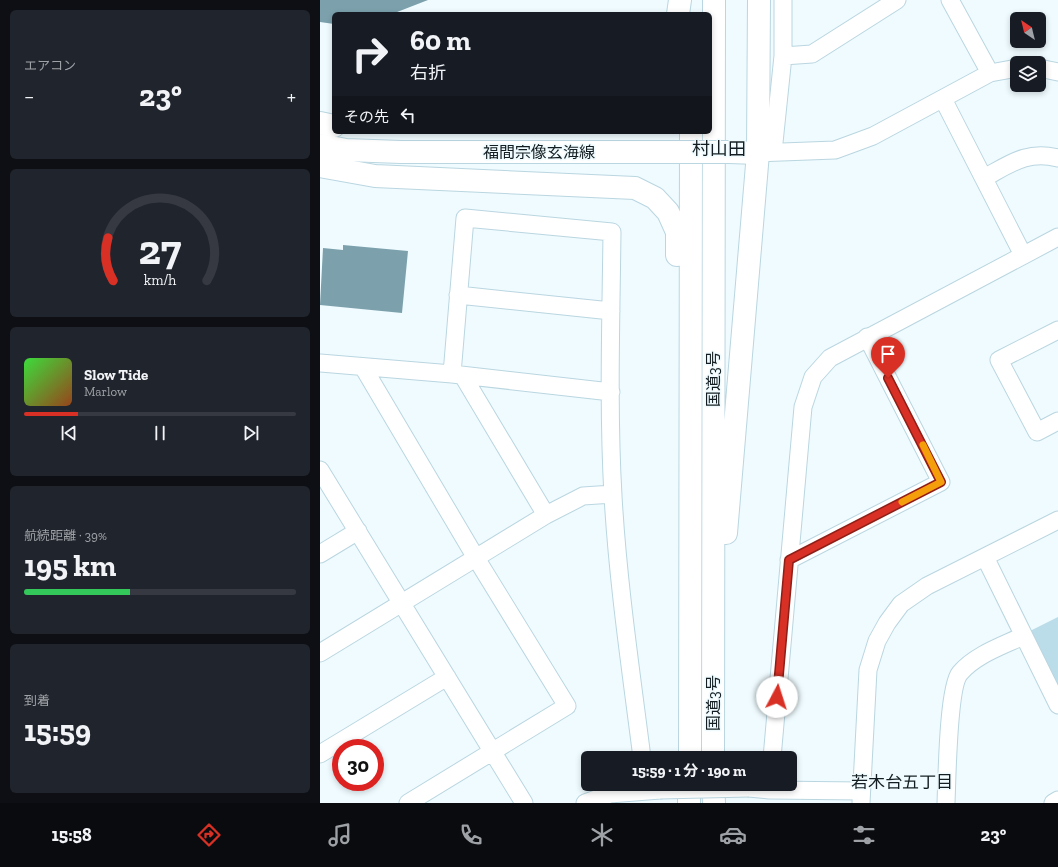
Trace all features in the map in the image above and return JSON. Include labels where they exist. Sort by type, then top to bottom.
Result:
[{"type":"main road","points":[[678,12],[680,0]]},
{"type":"main road","points":[[691,0],[691,12]]},
{"type":"main road","name":"国道3号","points":[[713,751],[714,0]]},
{"type":"main road","points":[[713,677],[766,153],[759,0]]},
{"type":"main road","points":[[320,123],[332,126]]},
{"type":"main road","name":"国道3号","points":[[690,751],[691,134]]},
{"type":"main road","name":"福間宗像玄海線","points":[[320,145],[346,150],[401,152],[766,153]]},
{"type":"main road","points":[[320,166],[375,176],[635,188],[655,198],[668,212],[677,232],[679,389],[690,458]]},
{"type":"main road","points":[[689,803],[690,791]]},
{"type":"main road","points":[[714,791],[714,803]]},
{"type":"street","points":[[783,0],[783,56],[766,153],[835,150],[873,136],[990,74],[1010,70]]},
{"type":"street","points":[[783,56],[812,54],[896,0]]},
{"type":"street","points":[[950,0],[990,74]]},
{"type":"street","points":[[1046,69],[1058,72]]},
{"type":"street","points":[[943,100],[1022,255]]},
{"type":"street","points":[[984,178],[1023,157],[1038,155],[1058,158]]},
{"type":"street","points":[[546,515],[458,375],[458,295],[465,218],[612,232],[611,392],[613,494],[622,607],[641,751]]},
{"type":"street","points":[[773,751],[803,407],[813,377],[830,358],[867,337],[1058,237]]},
{"type":"street","points":[[458,295],[611,311]]},
{"type":"street","points":[[1058,330],[999,360],[1037,432],[1058,421]]},
{"type":"street","points":[[789,560],[941,482],[867,337]]},
{"type":"street","points":[[320,363],[458,375],[611,392]]},
{"type":"street","points":[[363,367],[476,558],[567,706],[408,803]]},
{"type":"street","points":[[320,470],[524,803]]},
{"type":"street","points":[[320,653],[546,515],[583,496],[613,494]]},
{"type":"street","points":[[585,803],[610,794],[749,788],[769,792],[861,797],[868,670],[877,641],[887,623],[901,604],[927,586],[1058,520]]},
{"type":"street","points":[[320,554],[358,531]]},
{"type":"street","points":[[985,557],[1058,705]]},
{"type":"street","points":[[946,803],[952,698],[959,674],[974,660],[1023,636]]},
{"type":"street","points":[[320,754],[447,677]]},
{"type":"street","points":[[1053,803],[1058,800]]},
{"type":"shaded area","points":[[320,0],[428,0],[397,12],[332,12],[332,24],[320,22]]},
{"type":"shaded area","points":[[343,245],[408,251],[402,313],[320,305],[323,248],[343,250]]},
{"type":"shaded area","points":[[1058,617],[1058,689],[1028,632]]},
{"type":"slow traffic","points":[[902,502],[941,482],[923,445]]},
{"type":"district","name":"村山田","points":[[719,149]]},
{"type":"district","name":"若木台五丁目","points":[[902,782]]},
{"type":"route","points":[[777,697],[789,560],[941,482],[888,378]]}]
